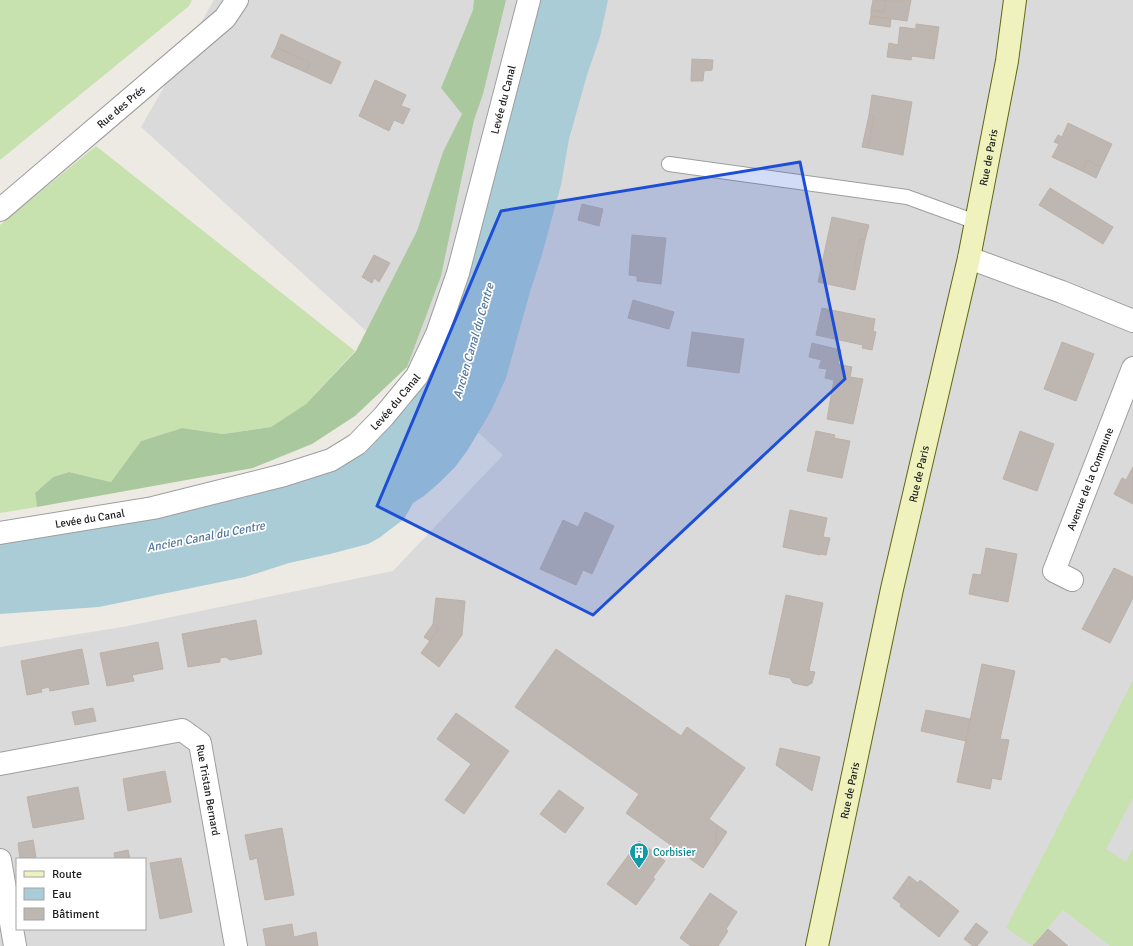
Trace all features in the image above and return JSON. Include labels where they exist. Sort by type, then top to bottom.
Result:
[{"type":"main road","name":"Rue de Paris","points":[[817,946],[892,590],[969,258],[1007,61],[1014,0]]},
{"type":"street","name":"Rue des Prés","points":[[0,210],[225,18],[237,0]]},
{"type":"street","name":"Levée du Canal","points":[[0,533],[153,508],[284,475],[331,460],[357,444],[384,416],[417,376],[437,334],[458,273],[528,0]]},
{"type":"street","points":[[969,258],[1062,292],[1133,321]]},
{"type":"street","name":"Avenue de la Commune","points":[[1072,580],[1054,572],[1133,368]]},
{"type":"street","name":"Rue Tristan Bernard","points":[[0,764],[182,730],[200,743],[236,946]]},
{"type":"street","points":[[5,874],[15,946]]},
{"type":"lane","points":[[669,164],[907,197],[976,222]]},
{"type":"highlighted area","points":[[800,162],[845,379],[593,615],[377,506],[501,211]]},
{"type":"shaded area","points":[[214,0],[1133,0],[1133,946],[0,946],[0,647],[128,626],[393,571],[503,455],[141,127]]},
{"type":"green space","points":[[0,0],[192,0],[189,6],[0,160]]},
{"type":"green space","points":[[474,0],[506,0],[483,94],[474,120],[441,276],[407,367],[355,416],[312,444],[253,468],[37,507],[35,493],[53,477],[69,472],[111,482],[141,441],[182,428],[223,434],[271,427],[306,404],[356,351],[417,231],[443,152],[462,114],[441,88],[473,10]]},
{"type":"green space","points":[[96,146],[355,351],[306,404],[271,427],[223,434],[182,428],[141,441],[111,482],[69,472],[53,477],[35,493],[37,507],[0,513],[0,225]]},
{"type":"green space","points":[[1133,680],[1133,798],[1106,849],[1126,862],[1133,848],[1133,946],[1110,946],[1063,910],[1032,946],[1006,928]]},
{"type":"water","name":"Ancien Canal du Centre","points":[[538,0],[608,0],[600,37],[587,75],[569,139],[561,185],[506,378],[491,411],[467,451],[455,467],[424,496],[413,503],[404,519],[379,538],[368,544],[289,563],[245,577],[99,607],[0,614],[0,543],[14,542],[161,515],[389,426],[409,405],[422,386]]},
{"type":"building","points":[[873,0],[886,0],[884,12],[871,10]]},
{"type":"building","points":[[886,0],[911,0],[907,21],[871,16],[871,10],[884,12]]},
{"type":"building","points":[[871,16],[891,19],[890,27],[869,24]]},
{"type":"building","points":[[916,24],[939,27],[934,59],[912,56],[911,60],[887,57],[889,43],[898,45],[900,27],[916,29]]},
{"type":"building","points":[[281,34],[341,62],[331,84],[305,72],[310,63],[276,47]]},
{"type":"building","points":[[276,47],[310,63],[305,72],[271,57]]},
{"type":"building","points":[[692,59],[713,60],[712,70],[704,71],[703,81],[691,81]]},
{"type":"building","points":[[375,80],[406,95],[401,106],[410,109],[403,124],[394,120],[389,131],[359,116]]},
{"type":"building","points":[[872,95],[912,102],[903,155],[868,148],[874,116],[869,115]]},
{"type":"building","points":[[869,115],[874,116],[868,148],[862,147]]},
{"type":"building","points":[[1068,123],[1112,144],[1101,167],[1087,160],[1082,171],[1052,157],[1059,144],[1054,142],[1058,135],[1062,137]]},
{"type":"building","points":[[1087,160],[1101,167],[1096,178],[1082,171]]},
{"type":"building","points":[[1050,188],[1113,227],[1103,244],[1039,205]]},
{"type":"building","points":[[582,204],[603,209],[599,226],[578,220]]},
{"type":"building","points":[[832,217],[869,225],[865,240],[860,239],[854,269],[859,270],[855,290],[818,282]]},
{"type":"building","points":[[632,235],[666,238],[661,284],[637,281],[637,276],[629,275]]},
{"type":"building","points":[[860,239],[865,240],[859,270],[854,269]]},
{"type":"building","points":[[374,255],[390,263],[379,282],[374,278],[372,283],[362,277]]},
{"type":"building","points":[[633,300],[674,312],[669,329],[628,318]]},
{"type":"building","points":[[822,308],[875,319],[873,331],[876,332],[872,350],[862,348],[863,345],[816,335]]},
{"type":"building","points":[[692,332],[744,339],[739,373],[687,366]]},
{"type":"building","points":[[1062,342],[1094,354],[1076,401],[1044,389]]},
{"type":"building","points":[[812,343],[820,345],[817,359],[809,357]]},
{"type":"building","points":[[820,345],[841,350],[838,364],[817,359]]},
{"type":"building","points":[[821,361],[852,367],[850,377],[863,379],[853,424],[827,419],[834,380],[825,378],[827,369],[819,368]]},
{"type":"building","points":[[816,431],[835,435],[834,438],[850,441],[842,478],[807,471]]},
{"type":"building","points":[[1020,431],[1054,444],[1037,491],[1003,479]]},
{"type":"building","points":[[1133,467],[1133,504],[1114,494],[1122,478],[1126,480]]},
{"type":"building","points":[[790,510],[827,518],[823,537],[830,538],[826,555],[783,547]]},
{"type":"building","points":[[585,512],[614,526],[592,574],[583,570],[576,585],[540,569],[563,520],[578,527]]},
{"type":"building","points":[[986,548],[1017,554],[1008,602],[969,594],[973,574],[981,575]]},
{"type":"building","points":[[1114,568],[1133,577],[1133,598],[1110,643],[1082,629]]},
{"type":"building","points":[[786,595],[823,603],[809,671],[815,672],[812,683],[807,686],[793,683],[790,678],[769,674]]},
{"type":"building","points":[[436,598],[465,601],[462,635],[439,667],[421,653],[439,628],[433,624]]},
{"type":"building","points":[[256,620],[262,654],[230,660],[226,657],[220,658],[220,662],[188,667],[182,634]]},
{"type":"building","points":[[433,624],[439,628],[430,641],[424,637]]},
{"type":"building","points":[[158,642],[163,669],[132,675],[134,681],[107,686],[100,653]]},
{"type":"building","points":[[82,649],[89,684],[50,691],[49,687],[41,689],[42,692],[27,695],[21,661]]},
{"type":"building","points":[[556,649],[681,736],[687,727],[745,768],[709,819],[717,825],[715,850],[703,868],[626,813],[639,794],[515,707]]},
{"type":"building","points":[[982,664],[1015,671],[1000,739],[1009,740],[1001,780],[992,778],[990,789],[957,782]]},
{"type":"building","points":[[93,708],[96,721],[75,725],[72,712]]},
{"type":"building","points":[[926,710],[970,719],[966,741],[921,731]]},
{"type":"building","points":[[456,713],[509,751],[464,814],[445,800],[471,764],[437,739]]},
{"type":"building","points":[[780,748],[820,757],[812,791],[776,765]]},
{"type":"building","points":[[165,771],[171,802],[128,811],[123,779]]},
{"type":"building","points":[[78,787],[84,819],[33,828],[27,797]]},
{"type":"building","points":[[559,790],[584,808],[565,833],[540,814]]},
{"type":"building","points":[[717,825],[727,832],[715,850]]},
{"type":"building","points":[[282,828],[294,895],[265,900],[257,858],[250,860],[245,835]]},
{"type":"building","points":[[33,840],[36,857],[20,858],[18,843]]},
{"type":"building","name":"Corbisier","points":[[639,841],[665,861],[653,877],[655,879],[636,905],[607,884]]},
{"type":"building","points":[[128,850],[130,858],[115,858],[114,853]]},
{"type":"building","points":[[181,858],[192,912],[160,919],[150,863]]},
{"type":"building","points":[[909,876],[918,883],[920,880],[959,911],[939,937],[900,906],[901,904],[893,898]]},
{"type":"building","points":[[710,893],[737,912],[726,929],[728,931],[718,946],[691,946],[680,938]]},
{"type":"building","points":[[976,923],[988,932],[977,946],[973,946],[964,939]]},
{"type":"building","points":[[292,924],[294,937],[316,932],[318,946],[266,946],[263,929]]},
{"type":"building","points":[[1048,929],[1068,946],[1033,946]]},
{"type":"place","name":"Corbisier","points":[[639,869]]}]
